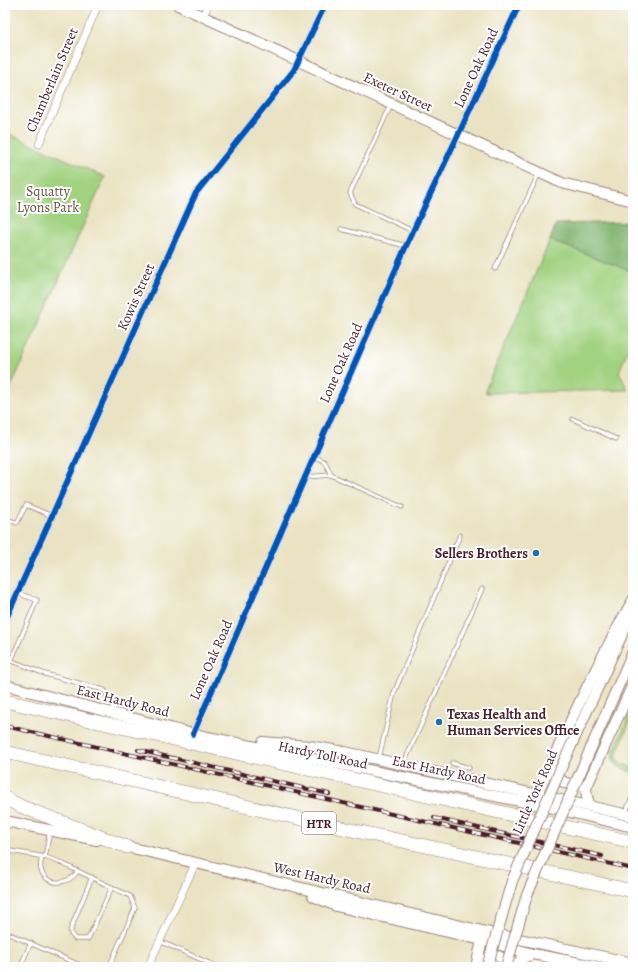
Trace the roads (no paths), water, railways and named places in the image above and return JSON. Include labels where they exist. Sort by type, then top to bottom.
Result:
[{"type":"highway","name":"Hardy Toll Road","points":[[5,701],[633,842]]},
{"type":"highway","name":"HTR","points":[[5,752],[325,825],[633,891]]},
{"type":"highway","points":[[5,798],[20,806],[127,847]]},
{"type":"main road","name":"Exeter Street","points":[[178,5],[539,172],[574,187],[633,201]]},
{"type":"main road","points":[[538,794],[609,642],[633,600]]},
{"type":"main road","name":"Little York Road","points":[[487,967],[495,934],[512,881],[565,759],[633,611]]},
{"type":"main road","points":[[506,967],[528,895],[633,652]]},
{"type":"main road","points":[[590,806],[586,797],[586,788],[633,684]]},
{"type":"main road","name":"East Hardy Road","points":[[5,685],[193,734],[564,810],[633,827]]},
{"type":"main road","points":[[193,734],[309,746],[538,794],[629,815]]},
{"type":"main road","points":[[550,766],[551,774],[565,783],[579,785],[591,777]]},
{"type":"main road","name":"West Hardy Road","points":[[5,821],[127,847],[495,934],[633,963]]},
{"type":"main road","points":[[288,885],[336,906],[482,940],[533,954],[594,966]]},
{"type":"main road","points":[[477,967],[482,940]]},
{"type":"main road","points":[[518,967],[522,958],[533,954]]},
{"type":"main road","points":[[477,967],[485,959],[498,956],[512,963],[514,967]]},
{"type":"street","name":"Chamberlain Street","points":[[39,144],[98,5]]},
{"type":"street","points":[[203,16],[208,5]]},
{"type":"street","name":"Kowis Street","points":[[5,621],[196,193],[294,70],[325,5]]},
{"type":"street","name":"Lone Oak Road","points":[[193,734],[313,456],[406,246],[519,5]]},
{"type":"street","points":[[148,967],[195,864]]},
{"type":"lane","points":[[391,104],[350,193],[355,204],[413,231]]},
{"type":"lane","points":[[495,269],[539,172]]},
{"type":"lane","points":[[341,229],[406,246]]},
{"type":"lane","points":[[574,419],[616,439]]},
{"type":"lane","points":[[313,456],[325,462],[331,475]]},
{"type":"lane","points":[[304,478],[331,475],[402,507]]},
{"type":"lane","points":[[5,518],[17,523],[26,505],[52,516]]},
{"type":"lane","points":[[378,760],[394,693],[460,535]]},
{"type":"lane","points":[[402,766],[482,588]]},
{"type":"lane","points":[[11,661],[37,600],[17,593]]},
{"type":"lane","points":[[5,658],[45,674],[104,690],[112,702],[114,713]]},
{"type":"lane","points":[[452,763],[469,768]]},
{"type":"lane","points":[[629,815],[633,795]]},
{"type":"lane","points":[[50,830],[40,868],[43,874],[51,880],[66,882],[74,878],[78,871]]},
{"type":"lane","points":[[5,850],[43,857],[78,871],[130,896],[135,908],[109,967]]},
{"type":"lane","points":[[92,878],[71,928],[71,934],[75,939],[88,939],[112,887]]},
{"type":"lane","points":[[5,932],[84,967]]},
{"type":"lane","points":[[159,941],[218,967]]},
{"type":"lane","points":[[20,967],[31,943]]},
{"type":"railway","points":[[5,726],[633,869]]},
{"type":"railway","points":[[138,750],[329,794]]},
{"type":"railway","points":[[434,818],[602,856]]},
{"type":"place","name":"Sellers Brothers","points":[[536,553]]},
{"type":"place","name":"Texas Health and Human Services Office","points":[[439,722]]},
{"type":"park label","name":"Squatty Lyons Park","points":[[48,200]]}]
